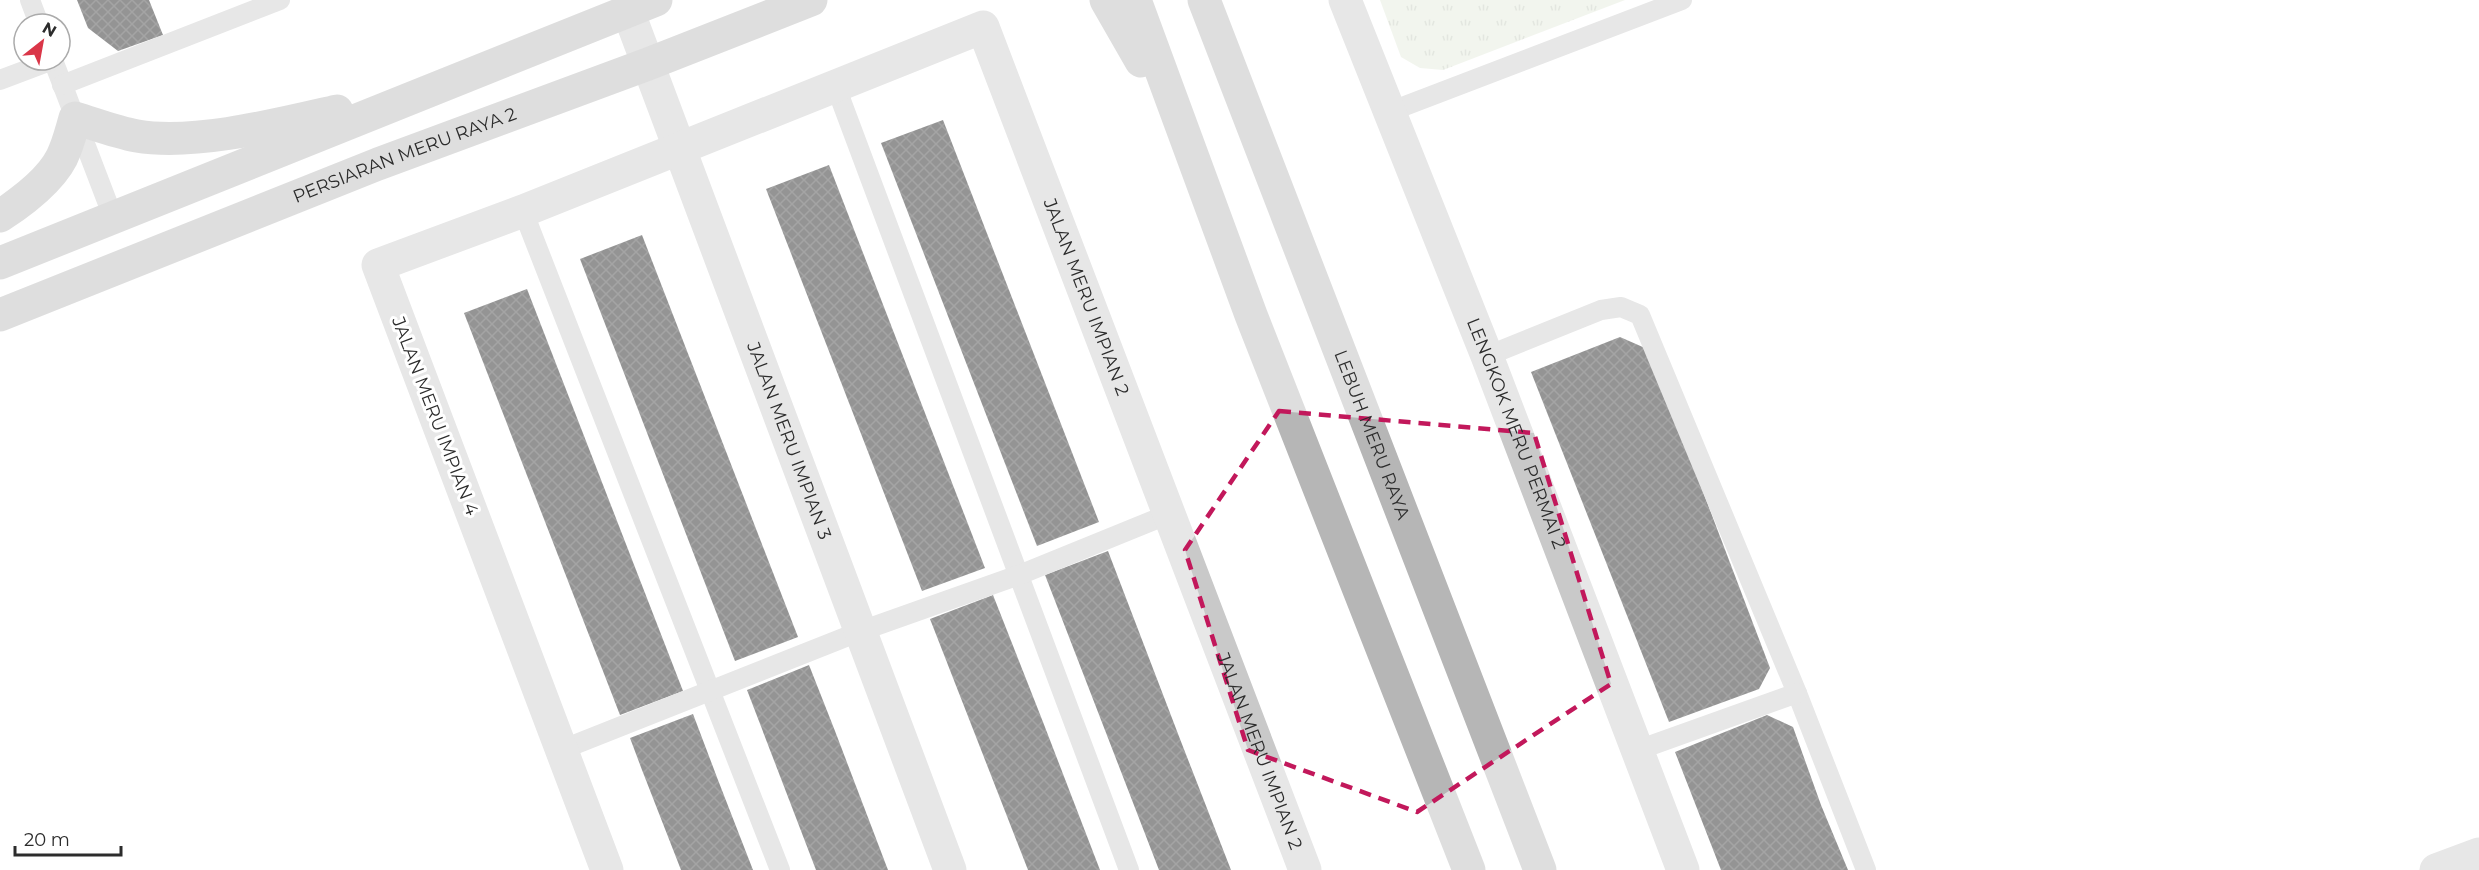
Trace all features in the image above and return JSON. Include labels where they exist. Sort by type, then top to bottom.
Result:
[{"type":"main road","name":"PERSIARAN MERU RAYA 2","points":[[0,315],[378,164],[648,64],[811,0]]},
{"type":"main road","points":[[1106,0],[1192,151]]},
{"type":"main road","points":[[1135,0],[1251,315],[1469,870]]},
{"type":"main road","name":"LEBUH MERU RAYA","points":[[1205,4],[1540,870]]},
{"type":"main road","points":[[0,263],[642,6]]},
{"type":"main road","points":[[0,216],[17,205],[45,180],[65,152],[75,118],[138,136],[189,138],[283,123],[440,87]]},
{"type":"main road","points":[[113,217],[150,221],[280,176],[378,164]]},
{"type":"main road","points":[[0,284],[95,238],[113,217]]},
{"type":"street","name":"LENGKOK MERU PERMAI 2","points":[[1346,0],[1487,356],[1683,870]]},
{"type":"street","name":"JALAN MERU IMPIAN 3","points":[[642,6],[648,64],[950,870]]},
{"type":"street","name":"JALAN MERU IMPIAN 2","points":[[680,149],[983,27],[1305,870]]},
{"type":"street","name":"JALAN MERU IMPIAN 4","points":[[607,870],[378,265],[680,149]]},
{"type":"street","points":[[2436,870],[2479,854]]},
{"type":"lane","points":[[62,85],[280,0]]},
{"type":"lane","points":[[1389,111],[1682,0]]},
{"type":"lane","points":[[0,80],[21,72]]},
{"type":"lane","points":[[57,72],[113,217]]},
{"type":"lane","points":[[836,87],[1129,870]]},
{"type":"lane","points":[[523,211],[780,870]]},
{"type":"lane","points":[[1487,356],[1601,309],[1621,307],[1640,315],[1797,693],[1866,870]]},
{"type":"lane","points":[[561,750],[861,632],[1019,575],[1169,514]]},
{"type":"lane","points":[[1638,750],[1797,693]]},
{"type":"highlighted area","points":[[1279,411],[1534,433],[1611,684],[1417,812],[1248,750],[1185,550]]},
{"type":"green space","points":[[1380,0],[1625,0],[1443,70],[1420,68],[1401,57]]},
{"type":"building","points":[[77,0],[149,0],[163,35],[118,51],[88,28]]},
{"type":"building","points":[[943,120],[1099,522],[1037,546],[881,143]]},
{"type":"building","points":[[829,165],[985,568],[922,591],[766,189]]},
{"type":"building","points":[[642,235],[798,637],[735,661],[580,259]]},
{"type":"building","points":[[527,289],[683,691],[620,715],[464,313]]},
{"type":"building","points":[[1620,337],[1645,348],[1694,468],[1770,668],[1759,689],[1669,722],[1531,372]]},
{"type":"building","points":[[1108,551],[1231,870],[1159,870],[1045,575]]},
{"type":"building","points":[[993,595],[1100,870],[1028,870],[930,619]]},
{"type":"building","points":[[809,665],[888,870],[816,870],[747,690]]},
{"type":"building","points":[[693,714],[753,870],[681,870],[642,770],[630,738]]},
{"type":"building","points":[[1767,715],[1793,727],[1821,805],[1848,870],[1721,870],[1675,752]]}]
